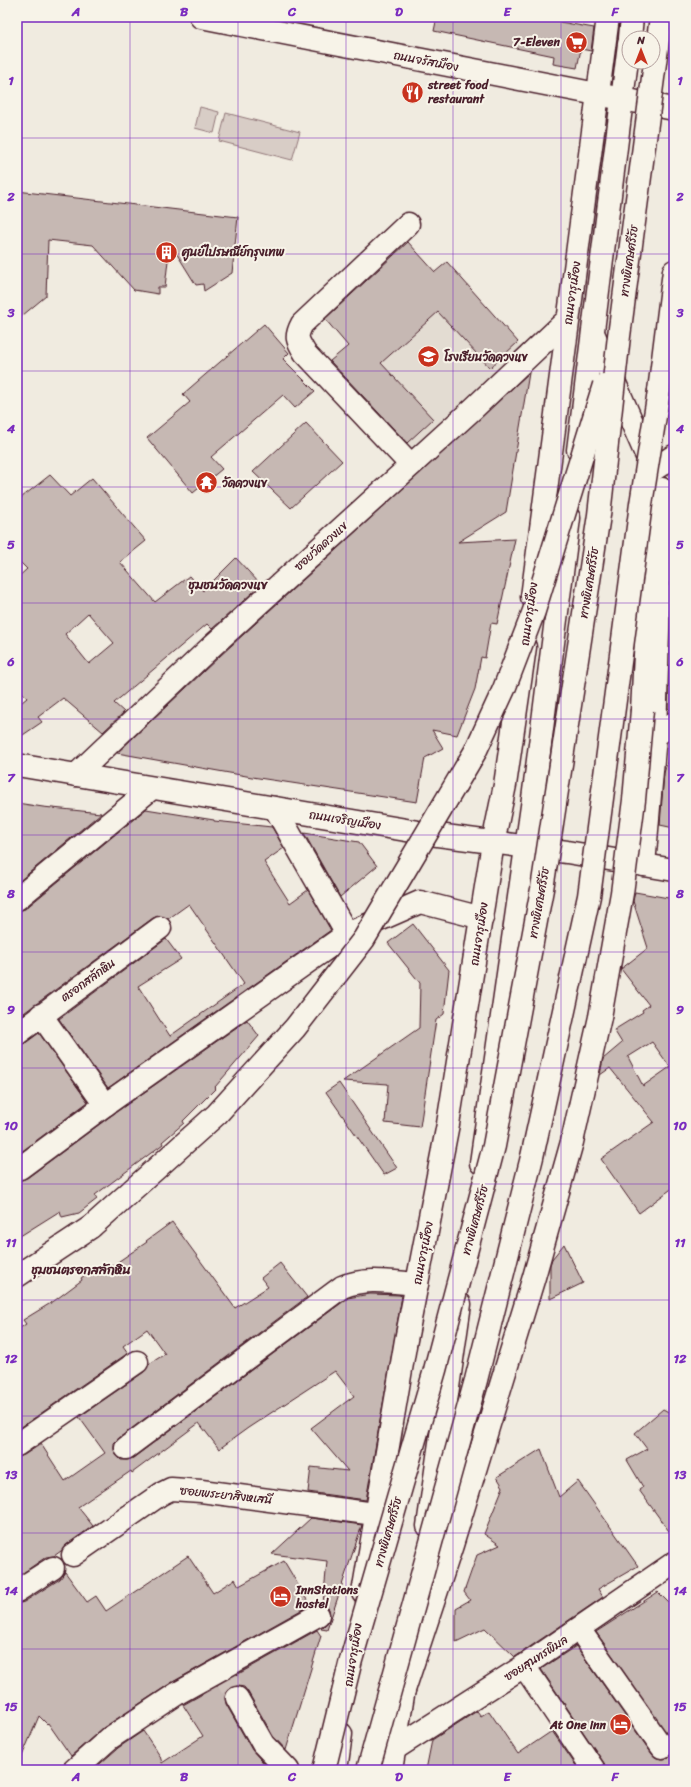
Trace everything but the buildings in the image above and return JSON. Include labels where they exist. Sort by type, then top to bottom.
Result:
[{"type":"main road","name":"ถนนจรัสเมือง","points":[[201,17],[234,20],[674,109]]},
{"type":"main road","name":"ถนนจารุเมือง","points":[[336,1770],[375,1514],[448,1124],[493,843],[506,780],[546,491],[608,17]]},
{"type":"main road","points":[[631,30],[632,17]]},
{"type":"main road","name":"ทางพิเศษศรีรัช","points":[[324,1770],[351,1660],[435,1370],[494,1146],[542,889],[599,515],[619,336],[661,17]]},
{"type":"main road","name":"ถนนจารุเมือง","points":[[391,1770],[396,1748],[526,848],[626,70]]},
{"type":"main road","points":[[408,224],[302,324],[297,333],[298,342],[305,352],[411,465]]},
{"type":"main road","points":[[368,1770],[476,1380],[532,1157],[589,896],[641,504],[659,391],[674,270]]},
{"type":"main road","name":"ซอยวัดดวงแข","points":[[76,775],[211,647],[411,465],[568,319]]},
{"type":"main road","points":[[593,333],[658,479],[674,507]]},
{"type":"main road","points":[[17,1276],[91,1227],[218,1114],[295,1028],[364,939],[475,752],[504,689],[534,611],[619,336]]},
{"type":"main road","points":[[644,865],[655,736],[658,479],[674,456]]},
{"type":"main road","points":[[404,1690],[452,1545],[534,1277],[572,1142],[600,1017],[622,893],[634,800],[642,710],[648,600],[641,504]]},
{"type":"main road","points":[[655,736],[674,723]]},
{"type":"main road","name":"ถนนเจริญเมือง","points":[[17,765],[493,843],[568,852],[674,870]]},
{"type":"main road","points":[[17,899],[152,788]]},
{"type":"main road","points":[[275,808],[347,934]]},
{"type":"main road","points":[[20,1168],[347,934],[420,902],[482,918]]},
{"type":"main road","name":"ตรอกสลักหิน","points":[[17,1034],[160,928]]},
{"type":"main road","points":[[41,1016],[106,1105]]},
{"type":"main road","points":[[126,1448],[342,1287],[354,1282],[369,1280],[417,1284]]},
{"type":"main road","points":[[17,1445],[137,1362]]},
{"type":"main road","name":"ซอยพระยาสิงหเสนี","points":[[73,1555],[160,1494],[171,1489],[201,1491],[375,1514]]},
{"type":"main road","points":[[17,1591],[53,1568]]},
{"type":"main road","name":"ซอยสุนทรพิมล","points":[[396,1748],[672,1570]]},
{"type":"main road","points":[[74,1770],[110,1738],[178,1693],[318,1615]]},
{"type":"main road","points":[[579,1629],[662,1747]]},
{"type":"main road","points":[[524,1666],[594,1770]]},
{"type":"main road","points":[[237,1698],[263,1744],[288,1770]]},
{"type":"shaded area","points":[[200,107],[219,112],[214,133],[195,128]]},
{"type":"shaded area","points":[[226,113],[300,132],[292,160],[219,141]]},
{"type":"shaded area","name":"โรงเรียนวัดดวงแข","points":[[447,262],[526,353],[414,456],[330,361]]},
{"type":"tunnel","points":[[221,1669],[237,1698]]},
{"type":"place","name":"7-Eleven","points":[[576,42]]},
{"type":"place","name":"street food restaurant","points":[[413,92]]},
{"type":"place","name":"ศูนย์ไปรษณีย์กรุงเทพ","points":[[167,252]]},
{"type":"place","name":"โรงเรียนวัดดวงแข","points":[[428,357]]},
{"type":"place","name":"วัดดวงแข","points":[[207,483]]},
{"type":"place","name":"InnStations hostel","points":[[280,1597]]},
{"type":"place","name":"At One inn","points":[[621,1725]]},
{"type":"district","name":"ชุมชนวัดดวงแข","points":[[228,584]]},
{"type":"district","name":"ชุมชนตรอกสลักหิน","points":[[81,1269]]}]
